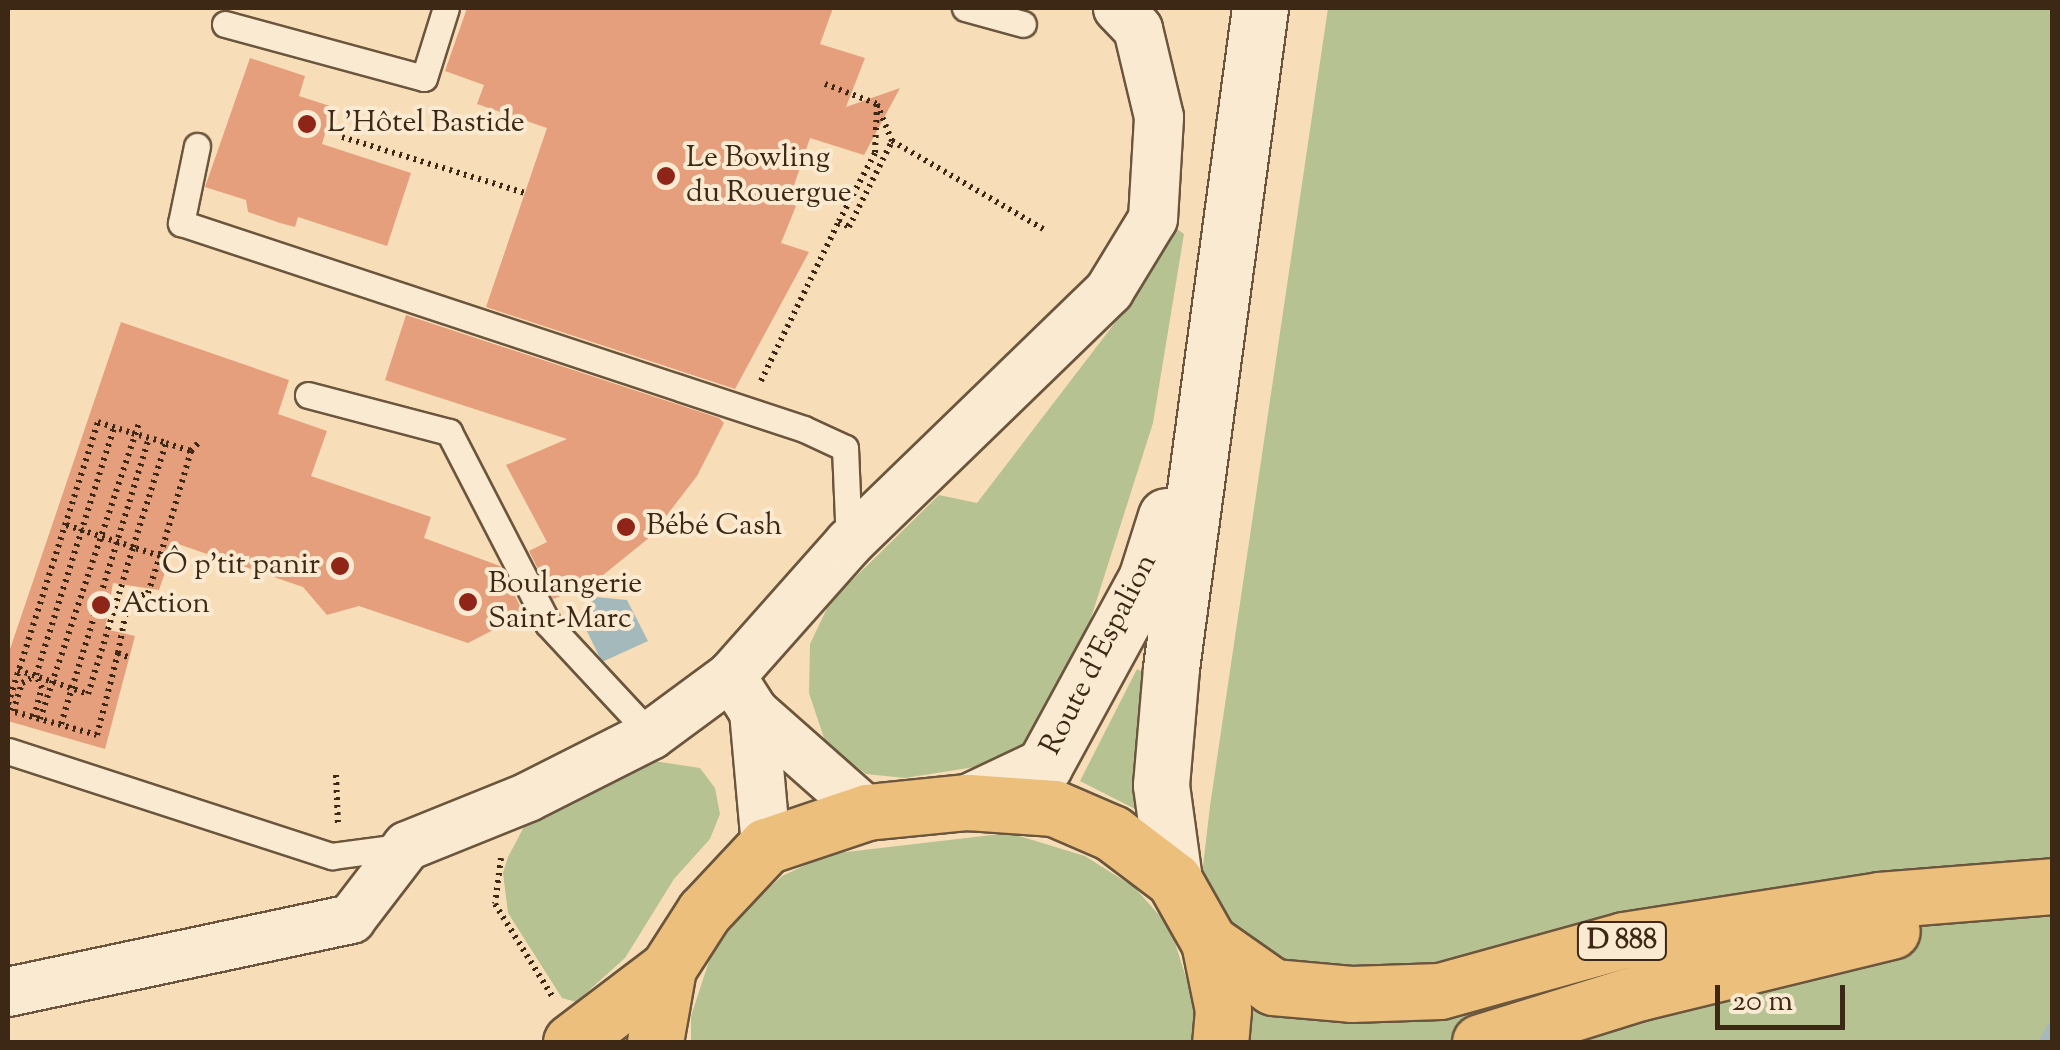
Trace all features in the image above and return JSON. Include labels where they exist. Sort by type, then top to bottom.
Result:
[{"type":"main road","name":"Route d'Espalion","points":[[1174,880],[1161,785],[1202,409],[1260,8]]},
{"type":"main road","name":"Route d'Espalion","points":[[968,802],[1044,766],[1146,578],[1202,409]]},
{"type":"main road","points":[[575,1042],[668,968],[704,912],[766,846],[867,812],[968,802],[1054,808],[1112,833],[1174,880],[1209,942],[1223,1010],[1220,1042]]},
{"type":"main road","name":"D 888","points":[[1209,942],[1273,987],[1350,994],[1440,991],[1624,940],[1879,900],[2052,886]]},
{"type":"main road","name":"D 888","points":[[1480,1042],[1641,992],[2052,898]]},
{"type":"main road","points":[[655,1042],[668,968]]},
{"type":"street","points":[[8,992],[350,919],[408,846],[528,797],[651,734],[743,694],[849,542],[1109,292],[1153,218],[1158,117],[1138,29],[1118,8]]},
{"type":"street","points":[[743,694],[867,812]]},
{"type":"street","points":[[743,694],[766,846]]},
{"type":"lane","points":[[225,24],[424,78],[446,8]]},
{"type":"lane","points":[[965,8],[1023,24]]},
{"type":"lane","points":[[197,146],[181,223],[746,409],[846,448],[849,542]]},
{"type":"lane","points":[[308,395],[450,432],[548,624],[651,734]]},
{"type":"lane","points":[[8,751],[332,856],[408,846]]},
{"type":"path","points":[[825,84],[877,104],[892,140],[1042,228]]},
{"type":"path","points":[[746,409],[875,153],[877,104]]},
{"type":"path","points":[[342,137],[525,192]]},
{"type":"path","points":[[839,221],[849,227],[892,140]]},
{"type":"path","points":[[9,708],[63,524],[98,422],[191,451]]},
{"type":"path","points":[[37,718],[54,682],[132,433],[139,424]]},
{"type":"path","points":[[37,718],[42,688],[36,675],[114,427]]},
{"type":"path","points":[[61,724],[149,438]]},
{"type":"path","points":[[128,601],[148,593],[191,451],[200,442]]},
{"type":"path","points":[[18,670],[88,694],[166,443]]},
{"type":"path","points":[[63,524],[160,556]]},
{"type":"path","points":[[119,594],[128,601]]},
{"type":"path","points":[[9,708],[97,734],[128,601]]},
{"type":"path","points":[[118,653],[128,656]]},
{"type":"path","points":[[9,708],[22,683],[36,675]]},
{"type":"path","points":[[336,775],[338,825]]},
{"type":"path","points":[[528,797],[499,864],[496,904],[575,1042]]},
{"type":"green space","points":[[1328,8],[2052,8],[2052,1042],[691,1042],[691,1016],[710,958],[738,916],[782,876],[829,854],[1009,833],[1085,856],[1134,887],[1170,927],[1189,987],[1210,806]]},
{"type":"green space","points":[[1173,226],[1184,234],[1153,423],[1076,665],[1030,742],[975,767],[905,778],[866,774],[826,744],[809,693],[810,644],[830,602],[939,495],[977,503],[1127,307]]},
{"type":"green space","points":[[1137,669],[1148,675],[1139,811],[1080,781]]},
{"type":"green space","points":[[647,760],[700,768],[715,788],[720,814],[710,839],[674,879],[625,958],[576,1002],[562,998],[508,913],[503,873],[508,857],[526,823]]},
{"type":"shaded area","points":[[596,597],[627,600],[648,641],[602,662],[579,615]]},
{"type":"building","points":[[467,8],[833,8],[820,44],[865,58],[846,107],[900,88],[864,155],[810,138],[788,203],[796,206],[781,243],[809,252],[735,389],[486,307],[547,128],[477,104],[484,85],[445,71]]},
{"type":"building","points":[[250,58],[305,76],[299,96],[333,107],[322,144],[411,173],[387,246],[298,217],[295,227],[280,223],[248,212],[246,200],[205,187]]},
{"type":"building","points":[[406,315],[719,418],[724,423],[697,476],[650,537],[592,584],[553,599],[529,551],[547,542],[506,465],[567,439],[385,380]]},
{"type":"building","points":[[121,322],[289,380],[278,414],[327,431],[311,476],[431,517],[424,538],[500,566],[524,614],[468,643],[359,606],[327,615],[303,587],[175,543],[159,590],[113,583],[105,629],[135,636],[105,749],[8,721],[8,655]]},
{"type":"waterway","points":[[2045,1042],[2052,1029]]},
{"type":"place","name":"L’Hôtel Bastide","points":[[307,124]]},
{"type":"place","name":"Le Bowling du Rouergue","points":[[666,176]]},
{"type":"place","name":"Bébé Cash","points":[[626,527]]},
{"type":"place","name":"Ô p'tit panir","points":[[340,566]]},
{"type":"place","name":"Boulangerie Saint-Marc","points":[[468,602]]},
{"type":"place","name":"Action","points":[[101,605]]}]
